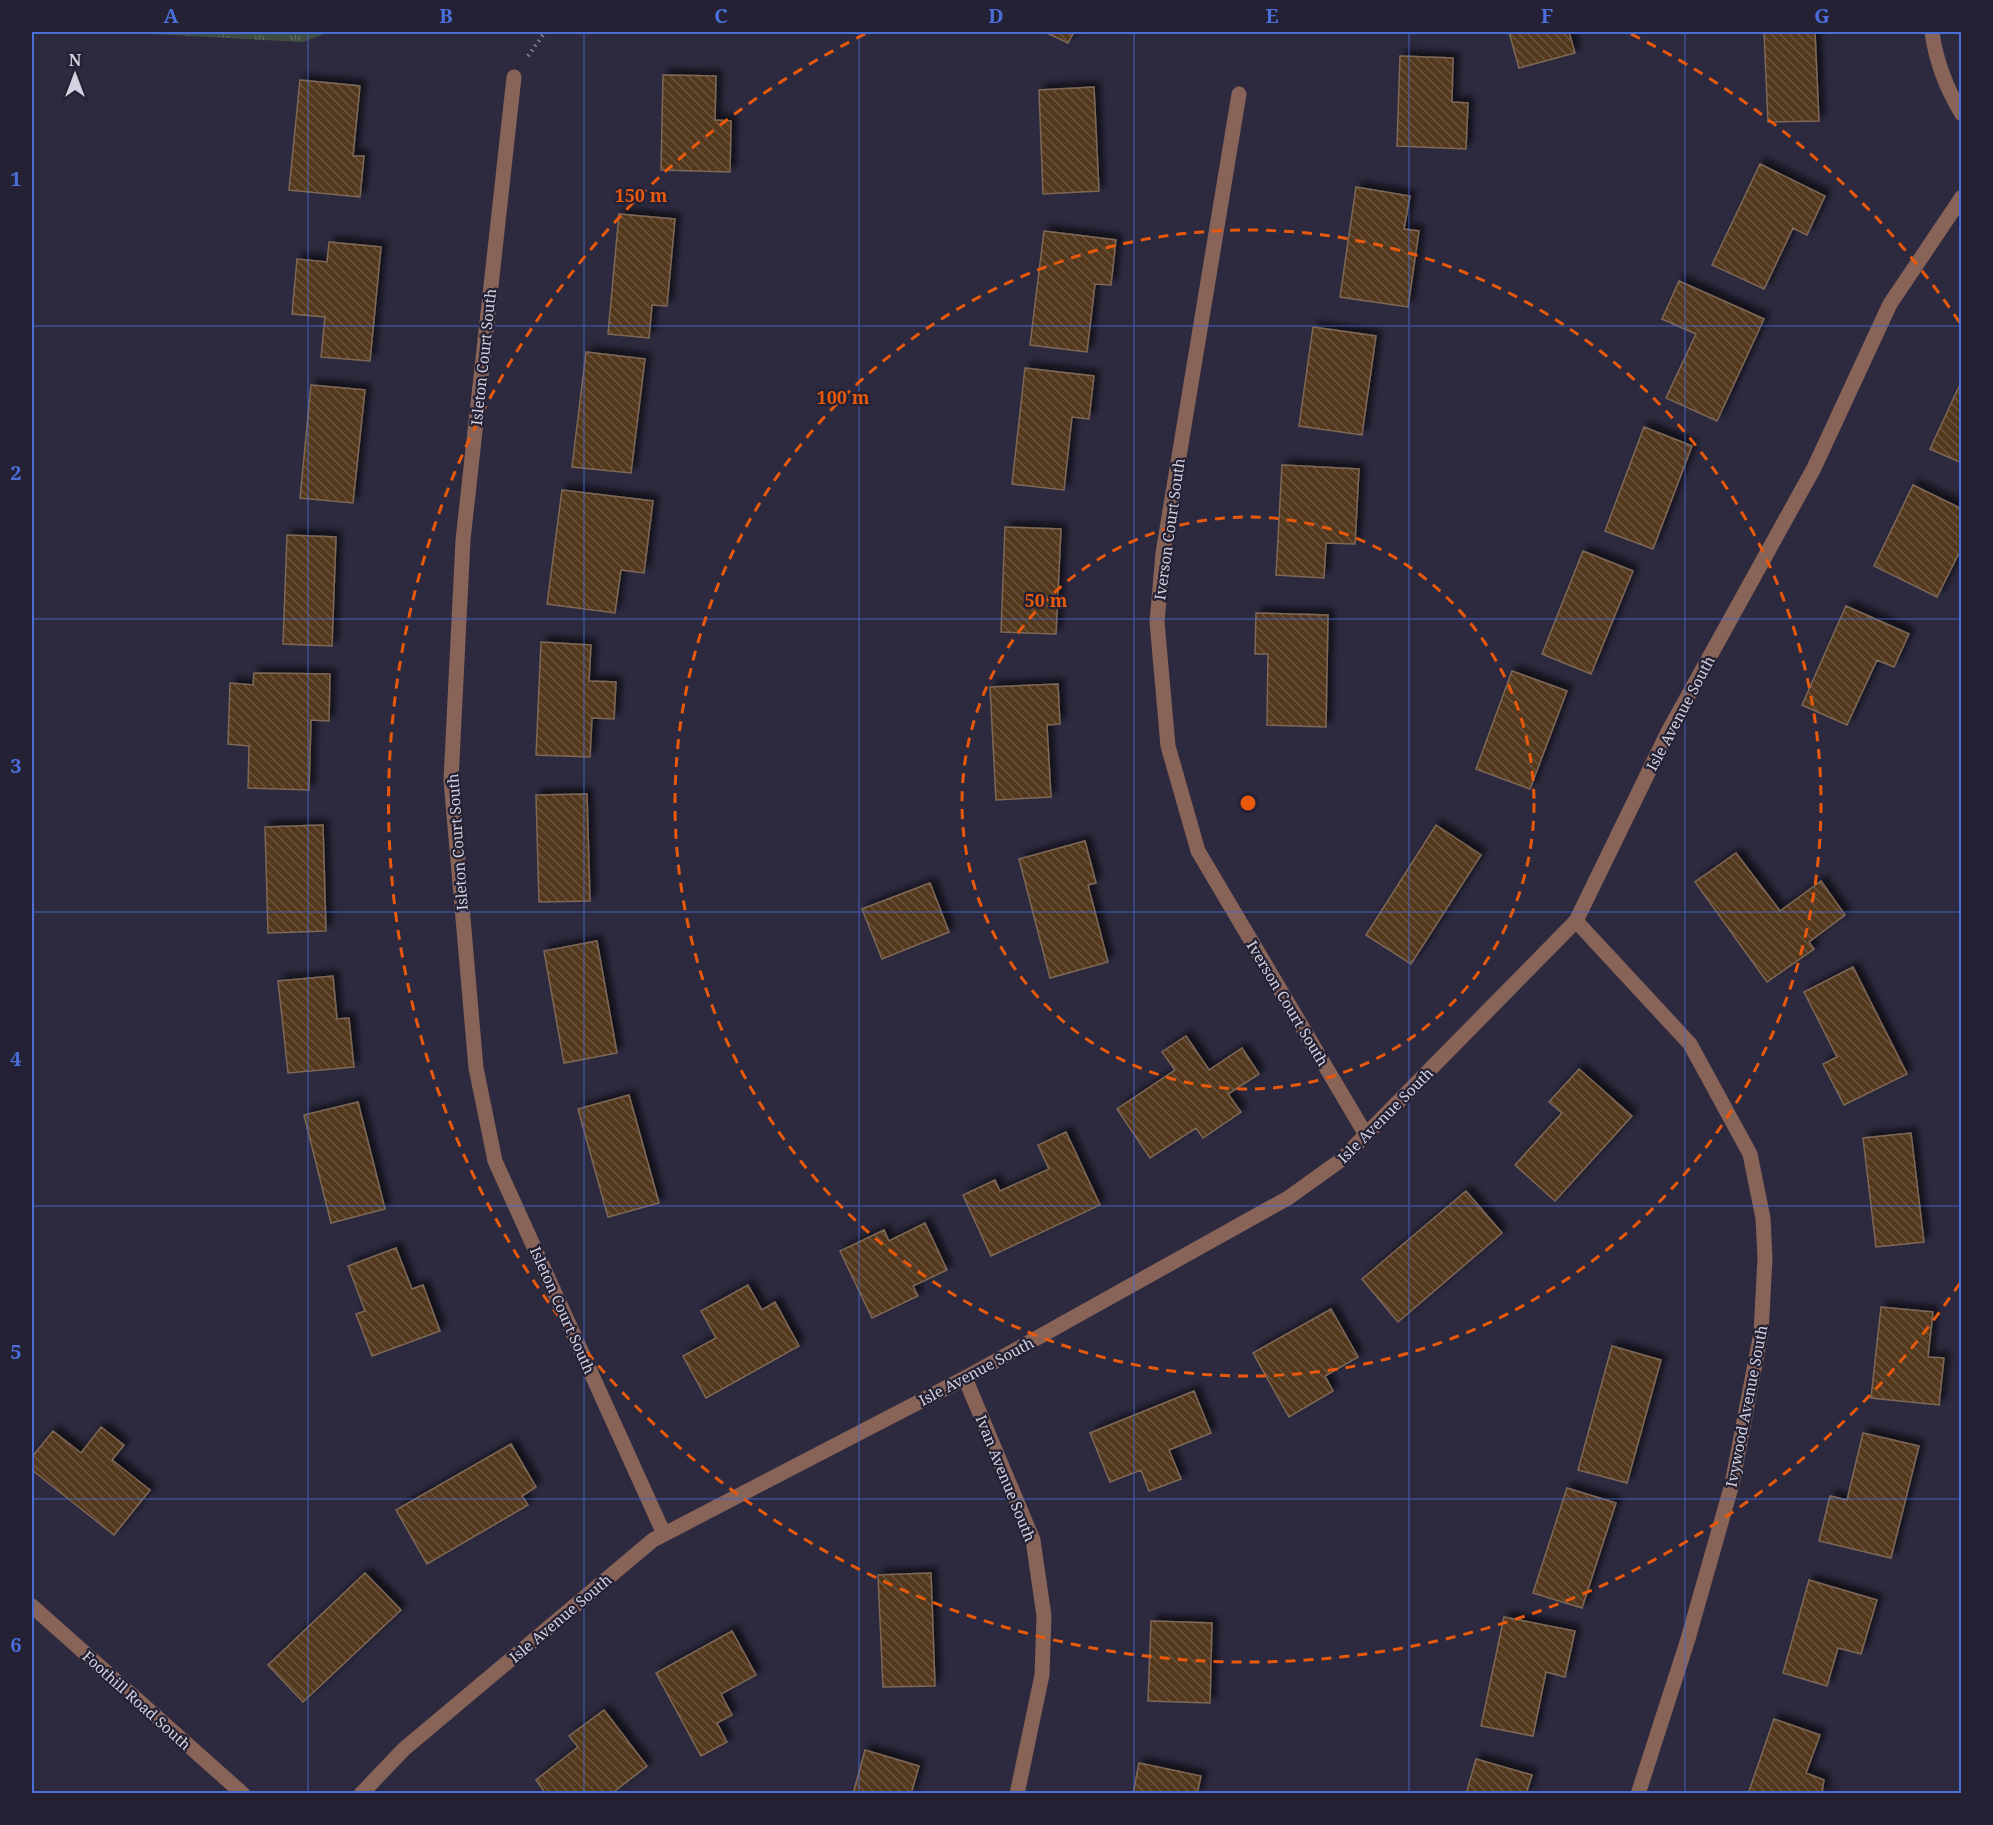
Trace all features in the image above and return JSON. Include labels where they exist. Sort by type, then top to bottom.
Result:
[{"type":"street","points":[[1932,32],[1935,54],[1949,94],[1962,114]]},
{"type":"street","name":"Isleton Court South","points":[[514,77],[463,540],[451,780],[476,1068],[495,1161],[664,1534]]},
{"type":"street","name":"Iverson Court South","points":[[1239,94],[1163,553],[1157,622],[1168,746],[1198,851],[1366,1135]]},
{"type":"street","name":"Isle Avenue South","points":[[361,1794],[404,1749],[653,1540],[965,1378],[1288,1198],[1341,1160],[1576,921],[1668,732],[1814,468],[1890,304],[1962,197]]},
{"type":"street","name":"Ivywood Avenue South","points":[[1576,921],[1690,1044],[1750,1154],[1763,1218],[1766,1258],[1761,1333],[1732,1484],[1688,1639],[1638,1794]]},
{"type":"street","name":"Ivan Avenue South","points":[[965,1378],[1033,1540],[1044,1616],[1042,1675],[1017,1794]]},
{"type":"street","name":"Foothill Road South","points":[[32,1606],[243,1794]]},
{"type":"green space","points":[[114,32],[329,32],[303,42]]},
{"type":"building","points":[[1045,32],[1074,32],[1068,43]]},
{"type":"building","points":[[1509,32],[1569,32],[1575,53],[1519,68]]},
{"type":"building","points":[[1764,32],[1815,32],[1819,121],[1768,122]]},
{"type":"building","points":[[1400,56],[1453,58],[1452,102],[1468,103],[1466,149],[1397,146]]},
{"type":"building","points":[[663,75],[716,76],[715,120],[731,121],[730,172],[661,170]]},
{"type":"building","points":[[300,80],[360,86],[353,156],[364,156],[360,197],[289,190]]},
{"type":"building","points":[[1094,87],[1099,191],[1043,194],[1039,90]]},
{"type":"building","points":[[1760,164],[1825,196],[1807,235],[1793,228],[1764,289],[1712,265]]},
{"type":"building","points":[[1356,187],[1410,196],[1404,229],[1419,231],[1408,307],[1340,297]]},
{"type":"building","points":[[619,214],[675,219],[667,306],[652,305],[649,338],[608,334]]},
{"type":"building","points":[[1044,231],[1116,240],[1111,285],[1095,284],[1087,352],[1030,345]]},
{"type":"building","points":[[329,242],[381,247],[370,361],[321,357],[325,317],[292,314],[297,259],[327,262]]},
{"type":"building","points":[[1679,281],[1764,319],[1717,421],[1666,398],[1696,334],[1662,319]]},
{"type":"building","points":[[1313,327],[1376,336],[1362,435],[1299,426]]},
{"type":"building","points":[[586,352],[645,359],[631,473],[572,467]]},
{"type":"building","points":[[1025,368],[1094,376],[1089,419],[1072,417],[1064,490],[1012,484]]},
{"type":"building","points":[[1962,380],[1962,463],[1930,449]]},
{"type":"building","points":[[311,385],[365,390],[353,503],[300,498]]},
{"type":"building","points":[[1644,427],[1692,446],[1653,549],[1605,531]]},
{"type":"building","points":[[1282,465],[1359,469],[1355,544],[1326,543],[1324,578],[1276,575]]},
{"type":"building","points":[[1913,485],[1962,509],[1962,557],[1958,555],[1937,597],[1874,566]]},
{"type":"building","points":[[562,490],[653,501],[644,573],[621,570],[615,613],[547,604]]},
{"type":"building","points":[[1005,527],[1061,529],[1056,634],[1001,632]]},
{"type":"building","points":[[287,535],[336,537],[332,646],[283,644]]},
{"type":"building","points":[[1583,551],[1633,571],[1591,674],[1542,654]]},
{"type":"building","points":[[1846,606],[1909,634],[1894,667],[1877,660],[1847,725],[1802,705]]},
{"type":"building","points":[[1256,613],[1328,615],[1326,727],[1267,725],[1268,654],[1255,654]]},
{"type":"building","points":[[541,642],[591,645],[589,681],[616,682],[614,719],[592,718],[590,757],[536,755]]},
{"type":"building","points":[[1512,671],[1567,691],[1530,789],[1476,769]]},
{"type":"building","points":[[254,673],[330,674],[329,721],[311,720],[309,790],[248,788],[249,746],[228,744],[230,683],[253,685]]},
{"type":"building","points":[[1058,684],[1060,724],[1047,725],[1051,797],[996,800],[990,687]]},
{"type":"building","points":[[587,794],[590,901],[539,902],[536,795]]},
{"type":"building","points":[[323,825],[326,931],[268,933],[265,827]]},
{"type":"building","points":[[1436,825],[1481,855],[1411,964],[1366,935]]},
{"type":"building","points":[[1085,841],[1096,883],[1088,885],[1108,962],[1050,978],[1019,859]]},
{"type":"building","points":[[1736,853],[1780,911],[1821,881],[1845,915],[1809,942],[1814,949],[1767,982],[1695,882]]},
{"type":"building","points":[[930,883],[949,932],[882,959],[862,909]]},
{"type":"building","points":[[597,941],[617,1053],[564,1063],[544,951]]},
{"type":"building","points":[[1853,967],[1907,1074],[1844,1105],[1823,1064],[1837,1057],[1804,992]]},
{"type":"building","points":[[333,976],[337,1019],[349,1018],[354,1067],[288,1073],[278,981]]},
{"type":"building","points":[[1186,1036],[1209,1070],[1242,1048],[1259,1074],[1228,1094],[1241,1112],[1203,1138],[1196,1128],[1150,1158],[1117,1109],[1175,1070],[1162,1052]]},
{"type":"building","points":[[1579,1069],[1632,1116],[1555,1201],[1515,1165],[1562,1113],[1549,1102]]},
{"type":"building","points":[[629,1095],[659,1203],[608,1217],[578,1109]]},
{"type":"building","points":[[358,1102],[385,1209],[331,1223],[304,1115]]},
{"type":"building","points":[[1066,1132],[1100,1205],[991,1256],[963,1195],[995,1180],[1000,1191],[1049,1169],[1038,1145]]},
{"type":"building","points":[[1911,1133],[1924,1242],[1876,1247],[1863,1138]]},
{"type":"building","points":[[1466,1191],[1502,1233],[1398,1322],[1362,1279]]},
{"type":"building","points":[[925,1223],[947,1270],[913,1286],[918,1296],[872,1318],[840,1251],[884,1230],[889,1241]]},
{"type":"building","points":[[396,1248],[412,1289],[423,1285],[440,1331],[372,1356],[356,1314],[365,1311],[348,1266]]},
{"type":"building","points":[[748,1285],[762,1310],[775,1302],[799,1346],[706,1398],[683,1356],[716,1338],[701,1311]]},
{"type":"building","points":[[1881,1307],[1933,1312],[1928,1357],[1944,1358],[1939,1405],[1871,1398]]},
{"type":"building","points":[[1331,1309],[1358,1357],[1325,1376],[1333,1391],[1289,1417],[1253,1353]]},
{"type":"building","points":[[1612,1346],[1661,1360],[1627,1483],[1578,1470]]},
{"type":"building","points":[[1194,1391],[1211,1433],[1169,1450],[1181,1479],[1149,1491],[1141,1470],[1110,1482],[1090,1433]]},
{"type":"building","points":[[101,1427],[124,1445],[112,1460],[150,1490],[114,1535],[32,1470],[32,1457],[53,1431],[81,1453]]},
{"type":"building","points":[[1863,1433],[1919,1446],[1891,1558],[1819,1541],[1830,1496],[1847,1500]]},
{"type":"building","points":[[511,1444],[536,1487],[522,1496],[528,1505],[427,1564],[396,1510]]},
{"type":"building","points":[[1567,1488],[1616,1503],[1582,1608],[1533,1593]]},
{"type":"building","points":[[365,1573],[401,1610],[303,1702],[268,1665]]},
{"type":"building","points":[[931,1573],[935,1686],[883,1687],[878,1575]]},
{"type":"building","points":[[1809,1580],[1877,1600],[1861,1654],[1838,1648],[1827,1686],[1783,1673]]},
{"type":"building","points":[[1504,1617],[1575,1631],[1565,1677],[1546,1672],[1533,1736],[1481,1726]]},
{"type":"building","points":[[1151,1621],[1212,1623],[1210,1703],[1148,1701]]},
{"type":"building","points":[[732,1631],[756,1675],[721,1694],[732,1715],[717,1723],[727,1742],[701,1756],[656,1673]]},
{"type":"building","points":[[604,1710],[647,1766],[611,1794],[546,1794],[536,1780],[578,1747],[569,1736]]},
{"type":"building","points":[[1774,1719],[1820,1735],[1806,1773],[1824,1780],[1822,1791],[1830,1794],[1748,1794]]},
{"type":"building","points":[[865,1750],[919,1766],[911,1794],[853,1794]]},
{"type":"building","points":[[1476,1759],[1532,1775],[1526,1794],[1466,1794]]},
{"type":"building","points":[[1139,1763],[1201,1776],[1197,1794],[1133,1794]]}]
